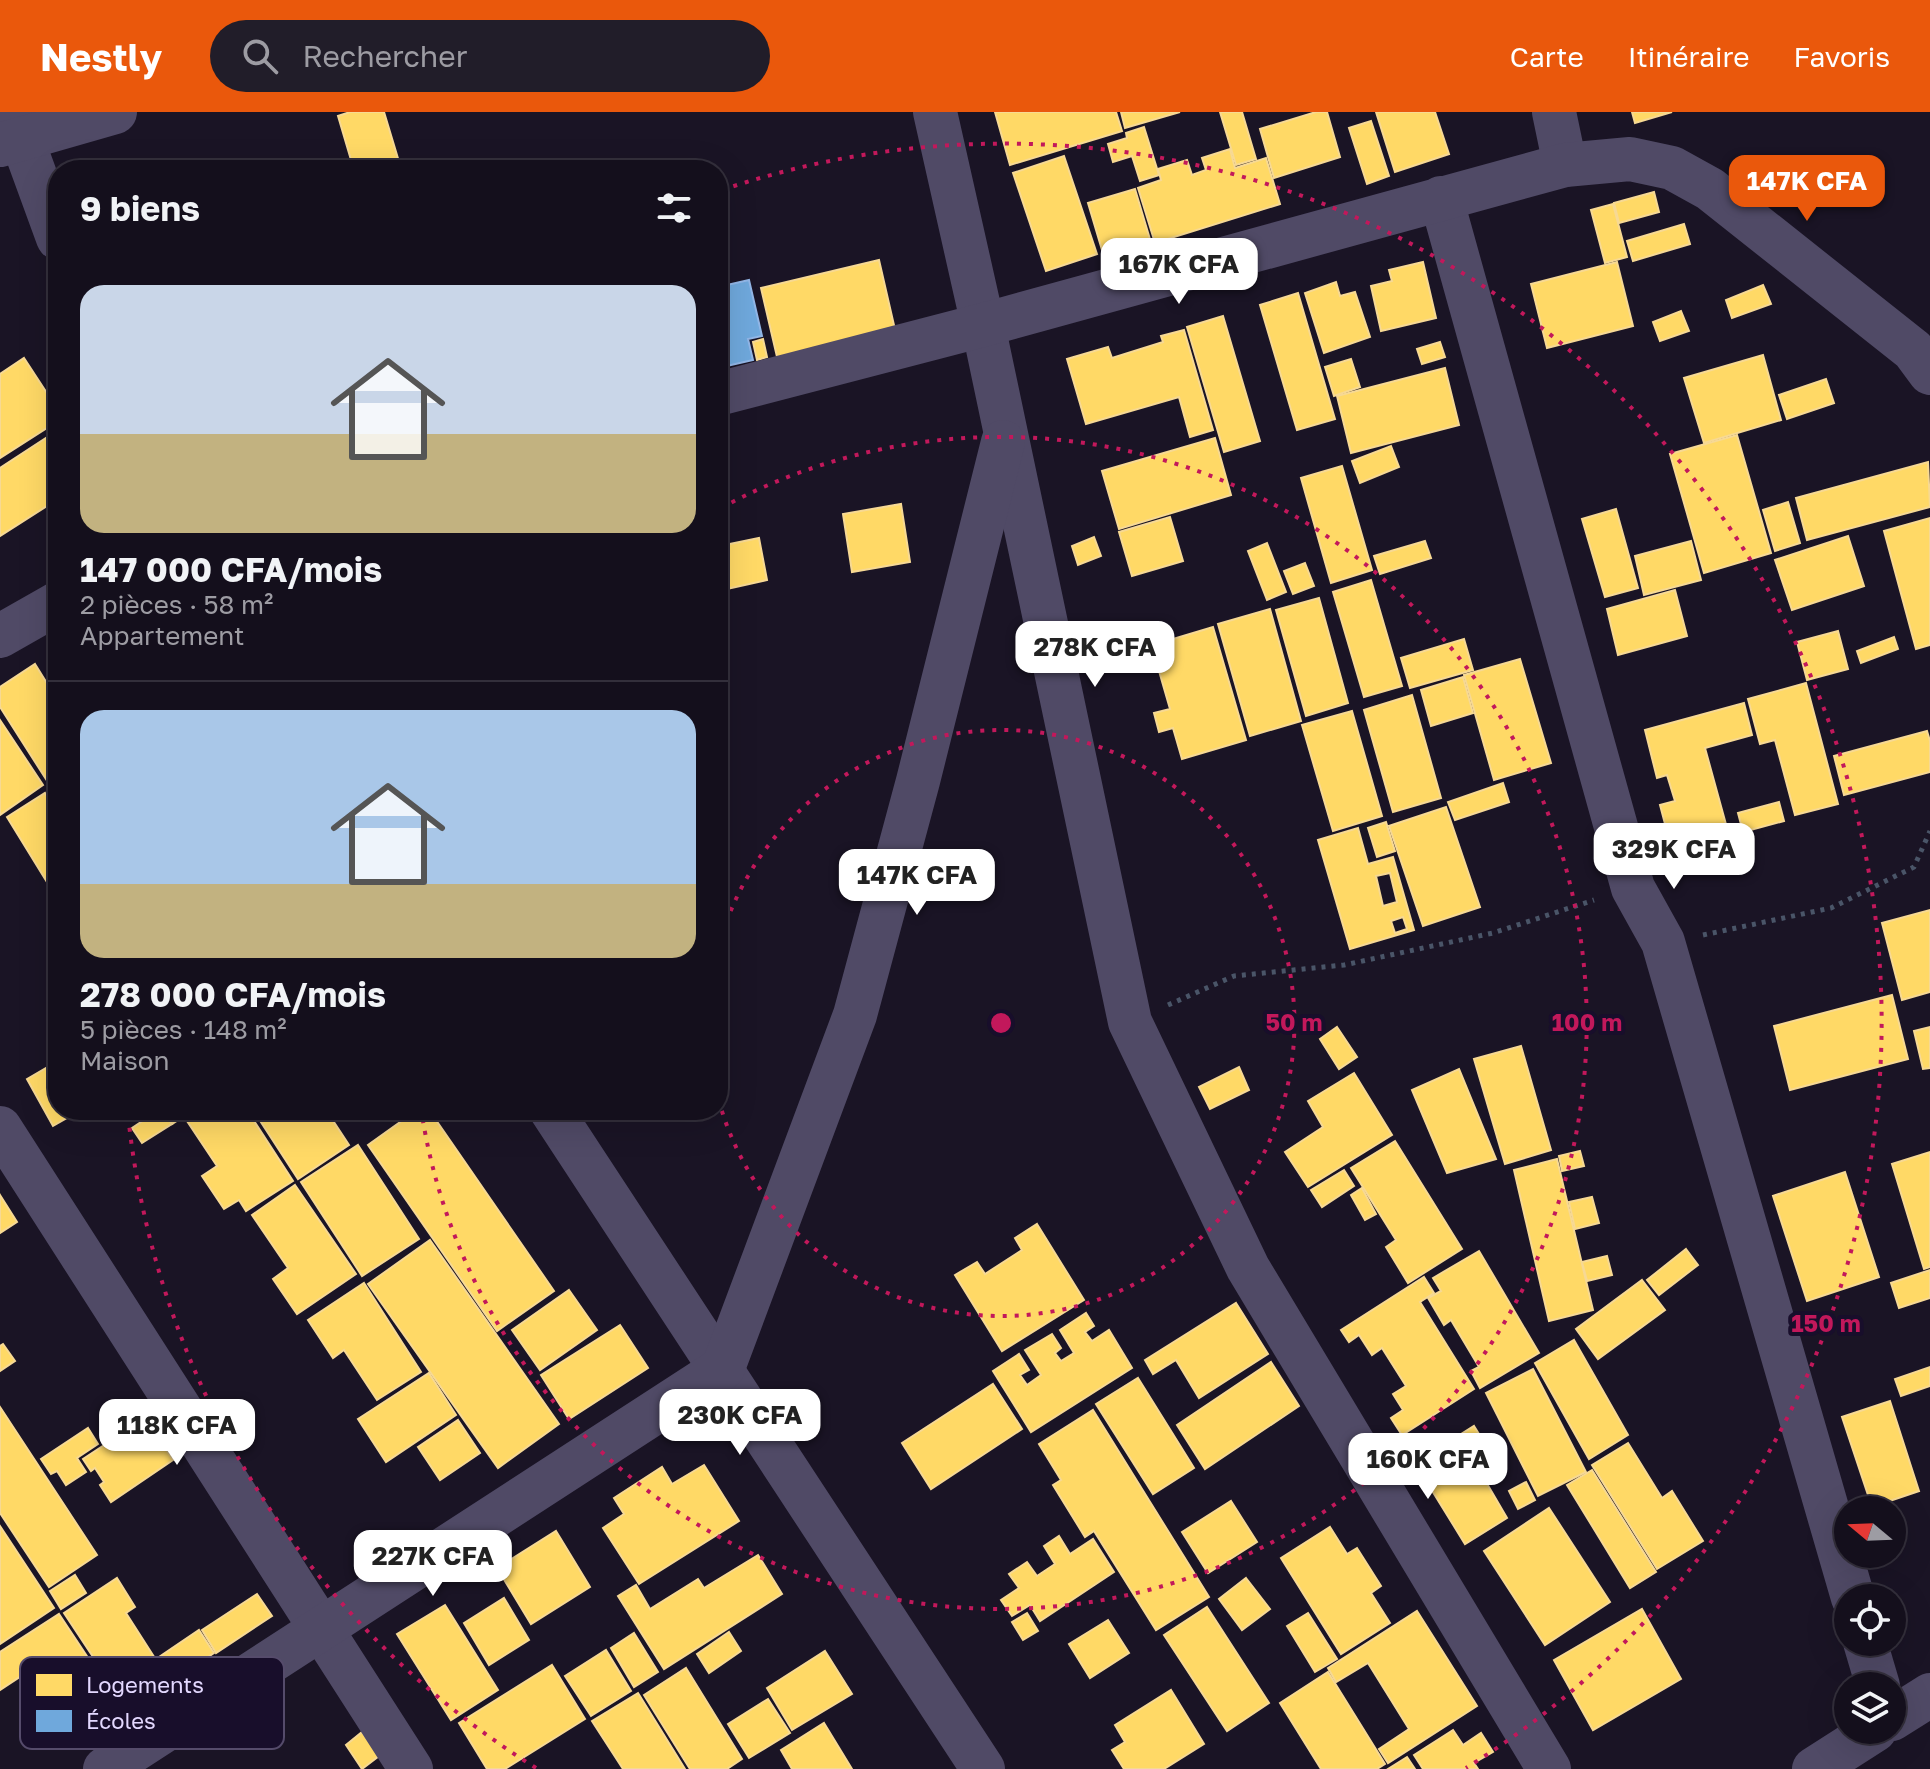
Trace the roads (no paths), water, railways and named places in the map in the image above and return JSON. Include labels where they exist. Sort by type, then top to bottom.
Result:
[{"type":"street","points":[[48,215],[11,132],[115,112]]},
{"type":"street","points":[[935,112],[1130,1022],[1248,1268],[1549,1769]]},
{"type":"street","points":[[1554,112],[1565,165]]},
{"type":"street","points":[[728,391],[983,325],[1565,165],[1630,159],[1672,168],[1710,189],[1913,350],[1930,373]]},
{"type":"street","points":[[1441,198],[1633,888],[1663,942],[1849,1584]]},
{"type":"street","points":[[280,1657],[723,1368],[855,1015],[1006,433]]},
{"type":"street","points":[[0,636],[48,609]]},
{"type":"street","points":[[558,1120],[983,1769]]},
{"type":"street","points":[[0,1128],[411,1769]]},
{"type":"street","points":[[1906,1710],[1930,1695]]},
{"type":"street","points":[[1814,1769],[1853,1744]]},
{"type":"street","points":[[105,1769],[136,1749]]}]
